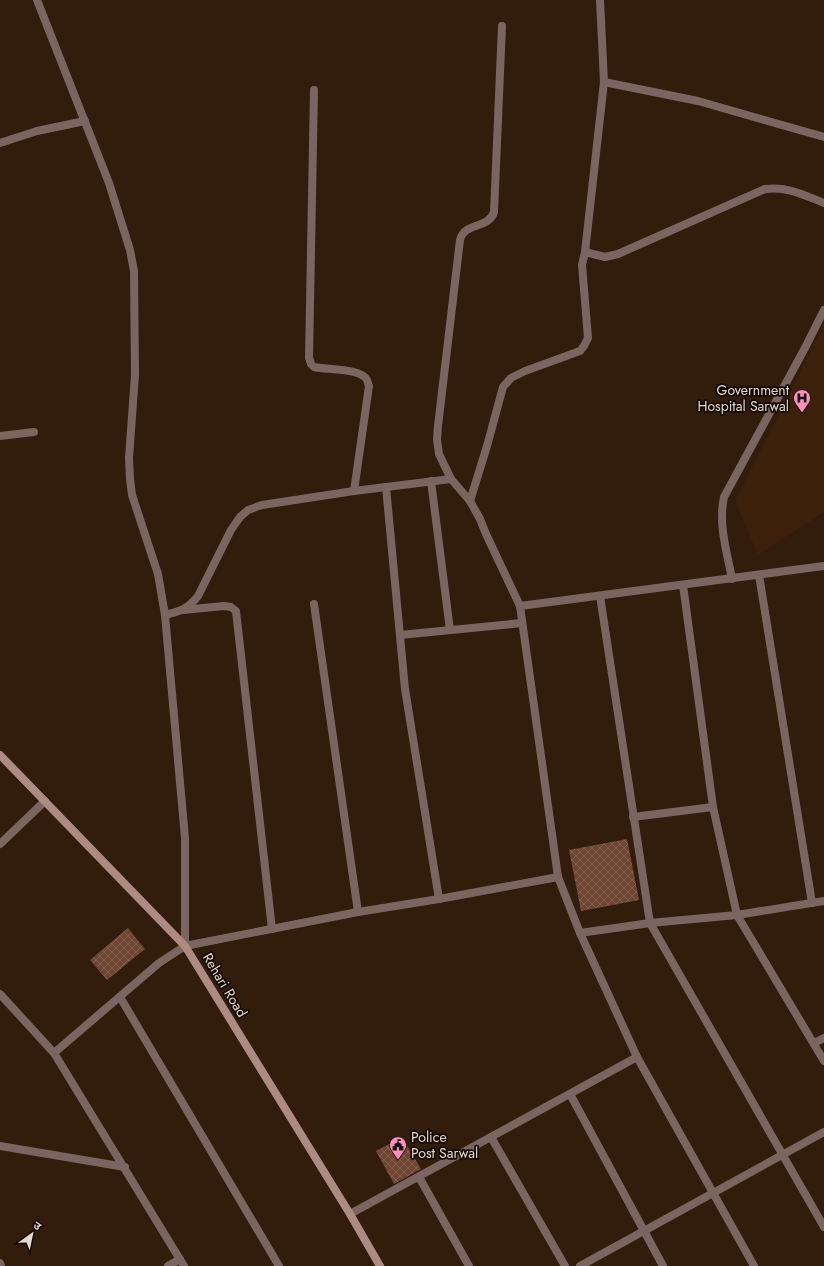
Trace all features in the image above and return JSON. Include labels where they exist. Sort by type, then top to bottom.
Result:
[{"type":"main road","name":"Rehari Road","points":[[0,755],[185,946],[350,1214],[380,1266]]},
{"type":"street","points":[[37,0],[85,121],[121,218],[134,271],[135,375],[129,458],[130,479],[132,495],[158,574],[165,615],[185,838],[185,946]]},
{"type":"street","points":[[470,501],[488,446],[503,387],[511,378],[525,371],[580,351],[588,338],[582,265],[585,252],[604,82],[600,0]]},
{"type":"street","points":[[502,26],[494,212],[490,220],[464,231],[461,235],[438,426],[437,440],[439,454],[451,479],[470,501],[480,519],[520,606],[558,877],[580,933],[637,1057],[714,1192],[754,1266]]},
{"type":"street","points":[[604,82],[698,101],[824,137]]},
{"type":"street","points":[[314,90],[309,358],[314,367],[355,372],[363,375],[368,380],[369,386],[354,491]]},
{"type":"street","points":[[0,143],[37,131],[85,121]]},
{"type":"street","points":[[585,252],[605,257],[618,254],[765,189],[777,187],[793,190],[824,203]]},
{"type":"street","points":[[732,578],[721,520],[724,497],[824,310]]},
{"type":"street","points":[[0,436],[34,432]]},
{"type":"street","points":[[183,610],[198,596],[231,530],[240,517],[248,510],[262,505],[354,491],[451,479]]},
{"type":"street","points":[[431,481],[450,630]]},
{"type":"street","points":[[386,488],[405,689],[439,899]]},
{"type":"street","points":[[520,606],[824,566]]},
{"type":"street","points":[[759,575],[812,903]]},
{"type":"street","points":[[683,585],[713,807],[737,915],[824,1061]]},
{"type":"street","points":[[600,596],[650,923],[824,1227]]},
{"type":"street","points":[[314,604],[358,912]]},
{"type":"street","points":[[165,615],[183,610],[224,606],[231,606],[236,611],[272,928]]},
{"type":"street","points":[[400,635],[522,623]]},
{"type":"street","points":[[0,844],[45,801]]},
{"type":"street","points":[[633,817],[713,807]]},
{"type":"street","points":[[54,1053],[159,963],[185,946],[358,912],[558,877]]},
{"type":"street","points":[[580,933],[650,923],[737,915],[824,901]]},
{"type":"street","points":[[0,994],[54,1053],[125,1167],[182,1263],[168,1266]]},
{"type":"street","points":[[120,997],[279,1266]]},
{"type":"street","points":[[814,1043],[824,1038]]},
{"type":"street","points":[[350,1214],[637,1057]]},
{"type":"street","points":[[570,1094],[663,1266]]},
{"type":"street","points":[[580,1266],[824,1132]]},
{"type":"street","points":[[491,1137],[565,1266]]},
{"type":"street","points":[[0,1146],[125,1167]]},
{"type":"street","points":[[419,1177],[469,1266]]},
{"type":"shaded area","name":"Government Hospital Sarwal","points":[[824,324],[824,512],[758,555],[735,501]]},
{"type":"building","points":[[627,839],[639,900],[581,911],[569,850]]},
{"type":"building","points":[[128,928],[145,949],[107,980],[90,960]]},
{"type":"building","name":"Police Post Sarwal","points":[[402,1137],[421,1169],[394,1184],[376,1151]]},
{"type":"place","name":"Government Hospital Sarwal","points":[[802,413]]},
{"type":"place","name":"Police Post Sarwal","points":[[398,1160]]}]
